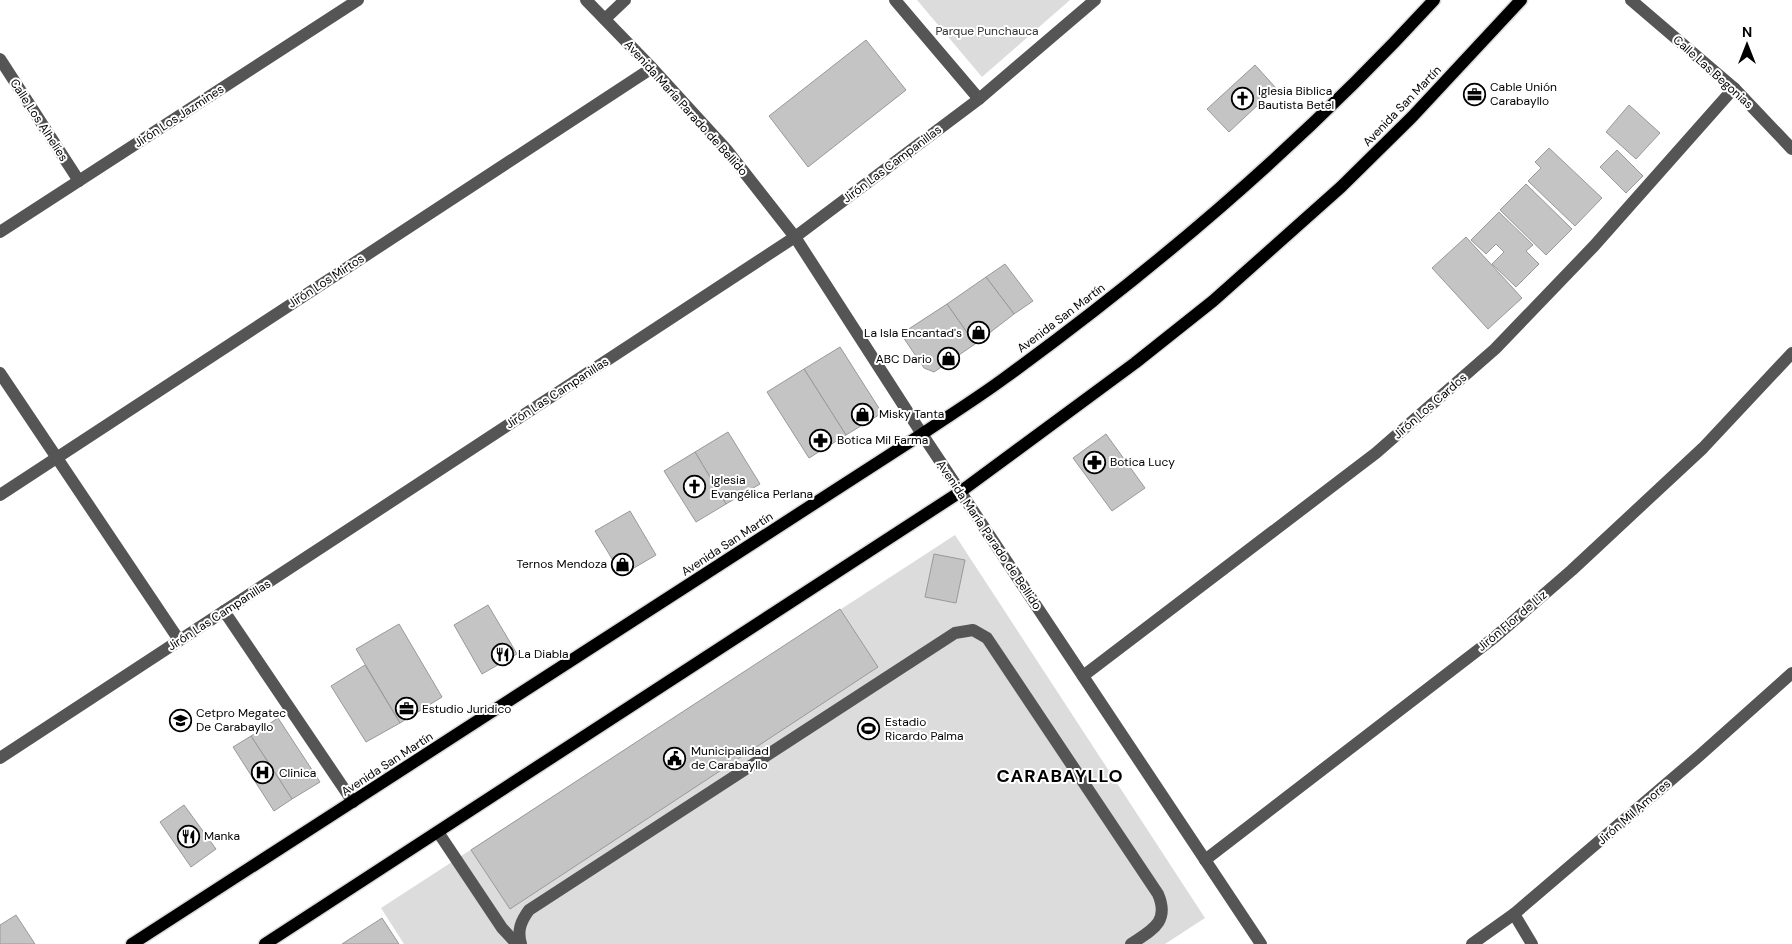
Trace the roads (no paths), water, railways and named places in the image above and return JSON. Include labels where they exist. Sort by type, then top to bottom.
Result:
[{"type":"main road","name":"Avenida San Martín","points":[[132,944],[147,940],[353,802],[922,434],[1005,378],[1093,312],[1225,204],[1335,102],[1434,0]]},
{"type":"main road","name":"Avenida San Martín","points":[[265,944],[960,492],[1135,363],[1246,272],[1341,187],[1412,117],[1521,0]]},
{"type":"street","name":"Jirón Los Jazmines","points":[[0,232],[358,0]]},
{"type":"street","name":"Avenida María Parado de Bellido","points":[[586,0],[652,68],[726,149],[795,236],[960,492],[1261,944]]},
{"type":"street","points":[[605,19],[625,0]]},
{"type":"street","points":[[896,0],[979,100]]},
{"type":"street","name":"Jirón Las Campanillas","points":[[0,758],[795,236],[979,100],[1095,0]]},
{"type":"street","name":"Calle Las Begonias","points":[[1631,0],[1734,88],[1792,149]]},
{"type":"street","name":"Calle Los Alhelíes","points":[[0,58],[79,181]]},
{"type":"street","name":"Jirón Los Mirtos","points":[[0,495],[652,68]]},
{"type":"street","name":"Jirón Los Cardos","points":[[1083,676],[1376,454],[1495,349],[1594,246],[1734,88]]},
{"type":"street","name":"Jirón Flor de Liz","points":[[1205,860],[1509,624],[1572,570],[1703,448],[1792,353]]},
{"type":"street","points":[[0,373],[179,640]]},
{"type":"street","points":[[224,611],[353,802]]},
{"type":"street","points":[[521,944],[519,927],[529,910],[955,633],[973,630],[987,638],[1158,894],[1162,904],[1162,913],[1158,923],[1152,930],[1130,944]]},
{"type":"street","name":"Jirón Mil Amores","points":[[1472,944],[1514,914],[1699,756],[1792,673]]},
{"type":"street","points":[[438,832],[502,928],[517,944]]},
{"type":"street","points":[[1514,914],[1532,944]]},
{"type":"place","name":"Cable Unión Carabayllo","points":[[1474,94]]},
{"type":"place","name":"Iglesia Biblica Bautista Betel","points":[[1242,98]]},
{"type":"place","name":"La Isla Encantad's","points":[[978,333]]},
{"type":"place","name":"ABC Dario","points":[[948,359]]},
{"type":"place","name":"Misky Tanta","points":[[863,414]]},
{"type":"place","name":"Botica Mil Farma","points":[[821,440]]},
{"type":"place","name":"Botica Lucy","points":[[1094,462]]},
{"type":"place","name":"Iglesia Evangélica Perlana","points":[[695,487]]},
{"type":"place","name":"Ternos Mendoza","points":[[623,564]]},
{"type":"place","name":"La Diabla","points":[[502,654]]},
{"type":"place","name":"Estudio Juridico","points":[[406,709]]},
{"type":"place","name":"Cetpro Megatec De Carabayllo","points":[[180,720]]},
{"type":"place","name":"Estadio Ricardo Palma","points":[[869,729]]},
{"type":"place","name":"Municipalidad de Carabayllo","points":[[675,758]]},
{"type":"place","name":"Clinica","points":[[263,773]]},
{"type":"place","name":"Manka","points":[[188,836]]},
{"type":"district","name":"CARABAYLLO","points":[[1060,776]]},
{"type":"park label","name":"Parque Punchauca","points":[[987,31]]}]
